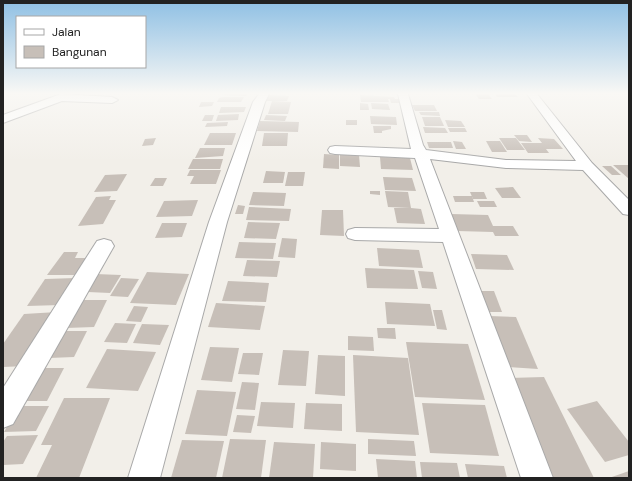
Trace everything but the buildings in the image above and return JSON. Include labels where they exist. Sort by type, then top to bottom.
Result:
[{"type":"street","points":[[144,478],[218,222],[254,116]]},
{"type":"street","points":[[409,116],[416,145],[421,154],[451,236],[537,478]]},
{"type":"street","points":[[549,116],[587,166],[629,210]]},
{"type":"street","points":[[335,150],[421,154],[506,164],[587,166]]},
{"type":"street","points":[[355,234],[451,236]]},
{"type":"street","points":[[3,414],[104,246]]}]
